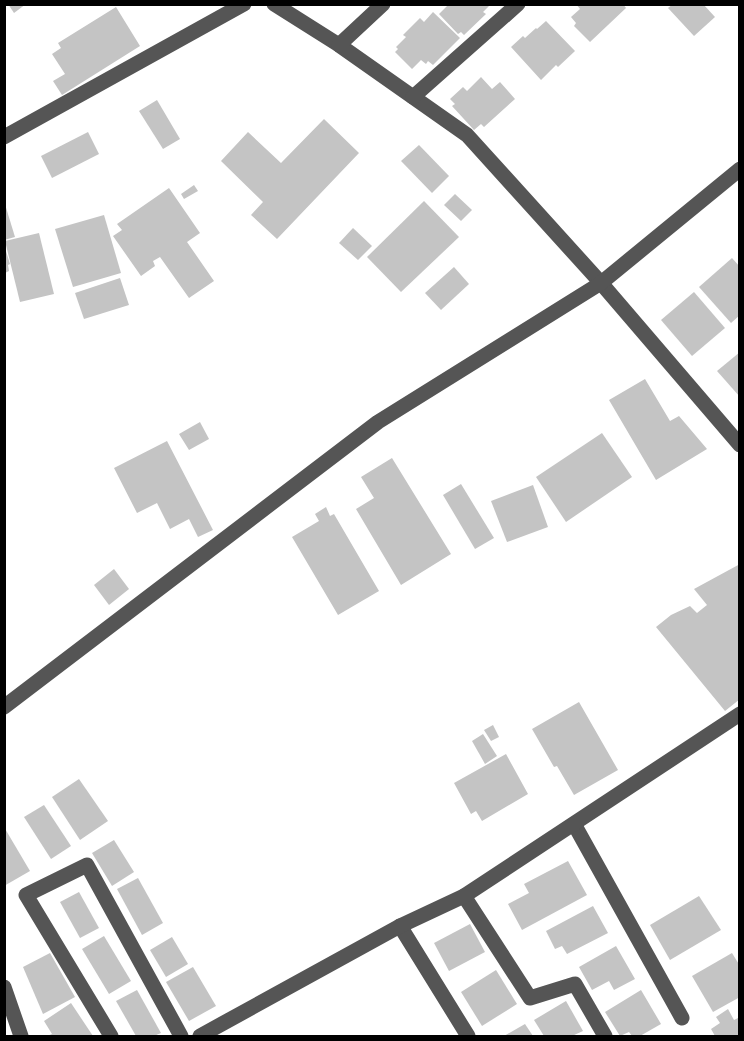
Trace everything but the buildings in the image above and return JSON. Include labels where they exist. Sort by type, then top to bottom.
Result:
[{"type":"street","points":[[4,137],[244,4]]},
{"type":"street","points":[[274,4],[339,45],[467,135],[738,438]]},
{"type":"street","points":[[339,45],[383,4]]},
{"type":"street","points":[[413,97],[518,4]]},
{"type":"street","points":[[4,707],[378,422],[601,283],[740,169]]},
{"type":"street","points":[[200,1036],[400,926],[465,896],[740,714]]},
{"type":"street","points":[[573,824],[682,1018]]},
{"type":"street","points":[[111,1036],[26,895],[87,865],[181,1036]]},
{"type":"street","points":[[465,896],[530,998],[575,984],[604,1036]]},
{"type":"street","points":[[400,926],[468,1036]]},
{"type":"street","points":[[4,987],[21,1036]]}]
